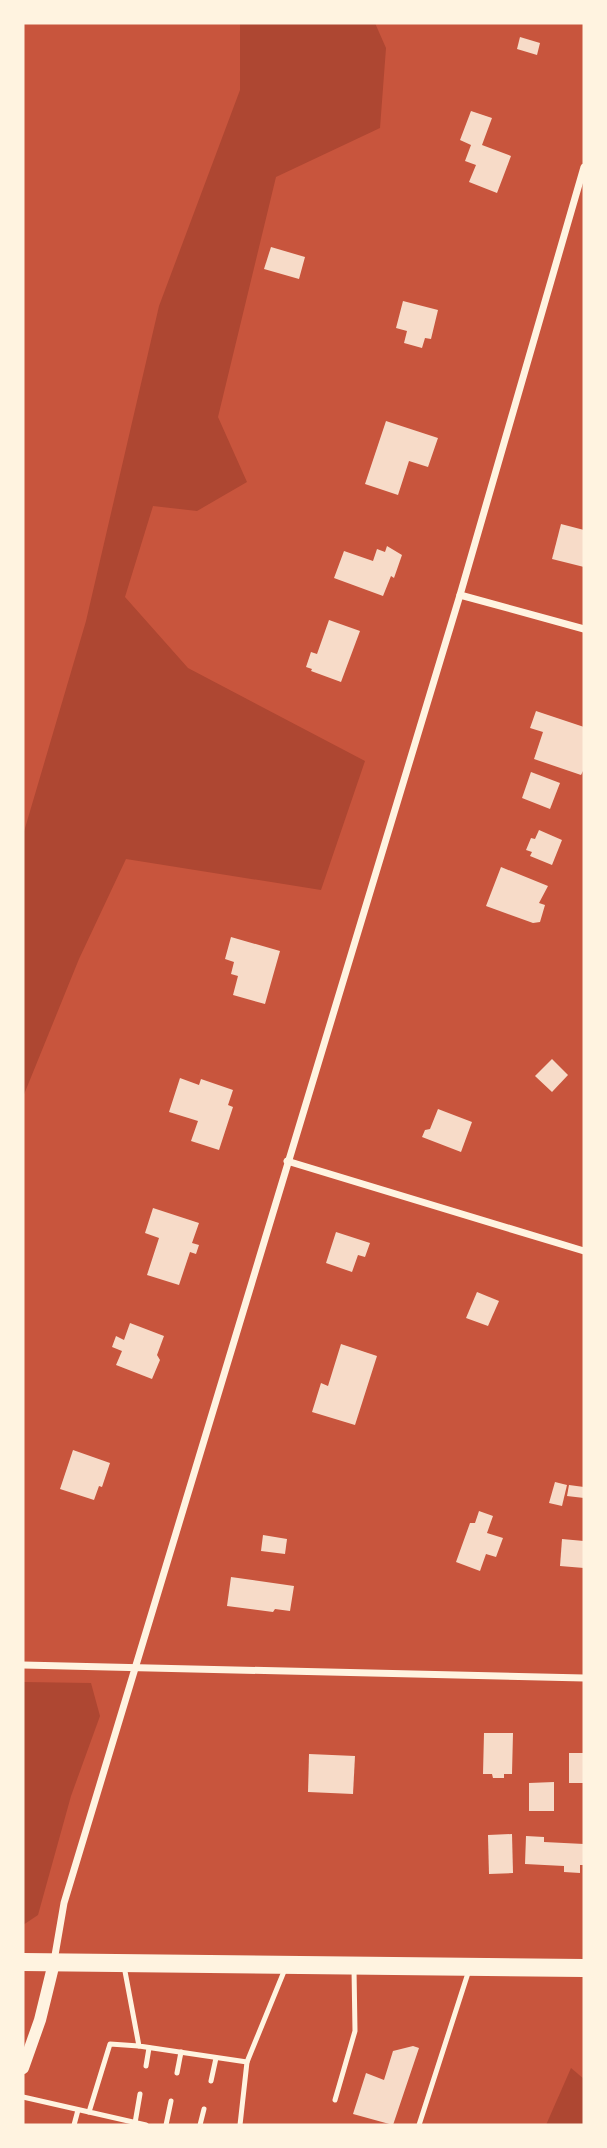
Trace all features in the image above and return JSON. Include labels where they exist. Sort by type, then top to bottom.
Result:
[{"type":"main road","points":[[23,1962],[584,1968]]},
{"type":"street","points":[[23,2068],[40,2020],[54,1963],[64,1903],[460,595],[584,167]]},
{"type":"street","points":[[460,595],[584,629]]},
{"type":"street","points":[[287,1161],[584,1251]]},
{"type":"street","points":[[23,1665],[584,1678]]},
{"type":"lane","points":[[123,1963],[139,2046]]},
{"type":"lane","points":[[240,2125],[247,2062],[287,1965]]},
{"type":"lane","points":[[335,2100],[355,2031],[354,1966]]},
{"type":"lane","points":[[419,2125],[470,1967]]},
{"type":"lane","points":[[89,2112],[110,2044],[247,2062]]},
{"type":"lane","points":[[146,2066],[149,2048]]},
{"type":"lane","points":[[177,2073],[181,2053]]},
{"type":"lane","points":[[211,2081],[216,2058]]},
{"type":"lane","points":[[135,2123],[141,2095]]},
{"type":"lane","points":[[23,2097],[89,2112],[118,2122],[146,2125]]},
{"type":"lane","points":[[166,2125],[171,2101]]},
{"type":"lane","points":[[200,2125],[204,2109]]},
{"type":"lane","points":[[74,2125],[78,2110]]},
{"type":"shaded area","points":[[240,23],[375,23],[386,48],[380,128],[276,177],[218,417],[247,482],[197,511],[153,506],[125,597],[188,668],[365,761],[321,890],[126,859],[79,959],[23,1097],[23,835],[86,621],[159,306],[240,90]]},
{"type":"shaded area","points":[[23,1682],[91,1683],[100,1716],[71,1796],[38,1915],[23,1925]]},
{"type":"shaded area","points":[[571,2068],[584,2079],[584,2125],[546,2125]]},
{"type":"building","points":[[520,37],[540,43],[537,55],[517,49]]},
{"type":"building","points":[[471,111],[492,118],[482,145],[511,156],[497,193],[469,182],[476,165],[465,161],[471,145],[460,140]]},
{"type":"building","points":[[271,247],[305,257],[299,279],[264,269]]},
{"type":"building","points":[[403,301],[438,310],[431,339],[425,338],[422,348],[404,343],[407,331],[396,328]]},
{"type":"building","points":[[386,421],[438,438],[428,467],[409,461],[398,495],[365,484]]},
{"type":"building","points":[[561,524],[584,530],[584,567],[552,559]]},
{"type":"building","points":[[387,546],[402,555],[394,578],[391,576],[383,596],[334,578],[344,551],[373,561],[377,549],[385,552]]},
{"type":"building","points":[[329,620],[360,631],[341,682],[306,667],[311,652],[317,654]]},
{"type":"building","points":[[536,711],[584,727],[584,769],[581,775],[534,759],[543,732],[530,728]]},
{"type":"building","points":[[531,772],[560,783],[550,809],[522,798]]},
{"type":"building","points":[[539,830],[562,840],[552,865],[530,856],[532,852],[526,850],[531,838],[535,839]]},
{"type":"building","points":[[501,867],[548,886],[539,903],[545,905],[540,922],[533,923],[486,906]]},
{"type":"building","points":[[231,937],[280,951],[265,1004],[233,995],[238,976],[231,974],[234,962],[225,959]]},
{"type":"building","points":[[552,1059],[568,1075],[552,1092],[535,1076]]},
{"type":"building","points":[[180,1078],[199,1085],[201,1079],[233,1090],[228,1105],[233,1107],[219,1150],[191,1141],[198,1121],[169,1112]]},
{"type":"building","points":[[438,1109],[472,1122],[461,1152],[422,1137],[425,1130],[430,1129]]},
{"type":"building","points":[[153,1208],[199,1223],[192,1243],[199,1245],[196,1254],[190,1252],[179,1285],[147,1275],[159,1238],[145,1233]]},
{"type":"building","points":[[336,1232],[370,1243],[365,1257],[358,1255],[352,1272],[326,1263]]},
{"type":"building","points":[[477,1292],[499,1301],[488,1326],[466,1318]]},
{"type":"building","points":[[130,1323],[164,1336],[157,1355],[160,1360],[152,1379],[116,1365],[122,1351],[112,1347],[116,1336],[124,1340]]},
{"type":"building","points":[[341,1344],[377,1356],[355,1425],[312,1412],[321,1383],[328,1386]]},
{"type":"building","points":[[73,1450],[110,1463],[102,1487],[99,1486],[94,1500],[60,1489]]},
{"type":"building","points":[[555,1482],[567,1485],[562,1506],[549,1503]]},
{"type":"building","points":[[569,1485],[584,1487],[584,1498],[567,1496]]},
{"type":"building","points":[[479,1511],[493,1516],[487,1533],[503,1538],[496,1557],[486,1554],[480,1571],[456,1562],[470,1523],[475,1523]]},
{"type":"building","points":[[263,1535],[287,1539],[285,1554],[261,1551]]},
{"type":"building","points":[[562,1539],[584,1541],[584,1568],[560,1566]]},
{"type":"building","points":[[231,1577],[294,1586],[290,1611],[275,1609],[273,1612],[227,1606]]},
{"type":"building","points":[[484,1733],[513,1733],[512,1774],[504,1774],[504,1778],[493,1778],[492,1774],[483,1774]]},
{"type":"building","points":[[569,1753],[584,1753],[584,1783],[569,1783]]},
{"type":"building","points":[[309,1754],[355,1756],[353,1794],[308,1792]]},
{"type":"building","points":[[554,1782],[554,1811],[529,1811],[529,1783]]},
{"type":"building","points":[[512,1834],[513,1873],[489,1874],[488,1835]]},
{"type":"building","points":[[526,1836],[544,1837],[544,1842],[584,1844],[584,1865],[580,1865],[580,1873],[564,1872],[564,1866],[525,1864]]},
{"type":"building","points":[[413,2046],[419,2048],[393,2125],[353,2114],[366,2073],[384,2080],[393,2051]]}]
